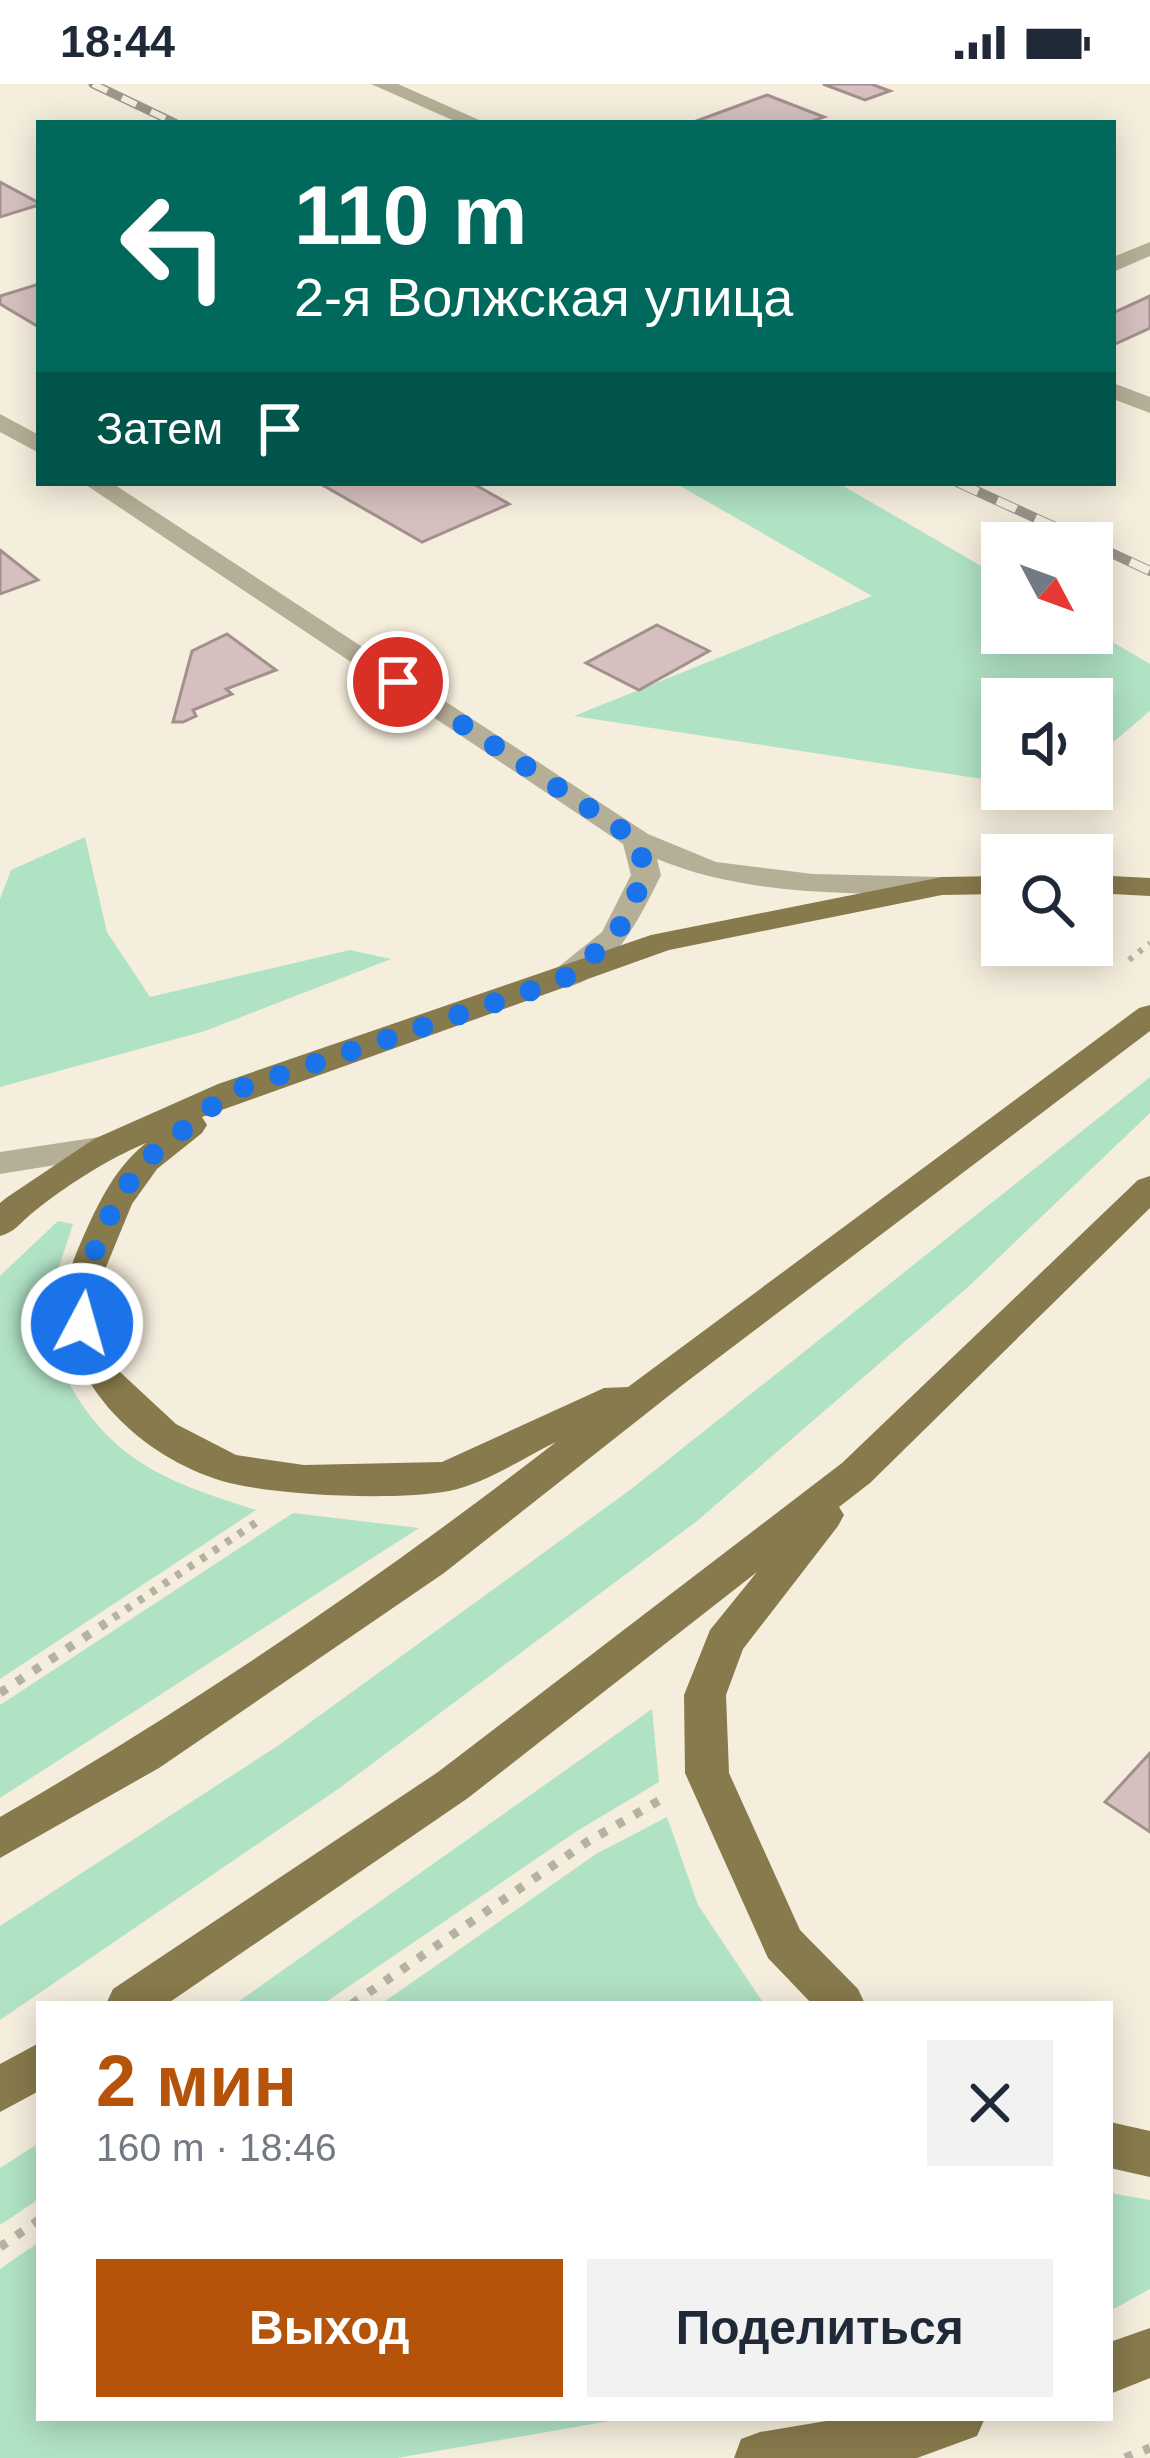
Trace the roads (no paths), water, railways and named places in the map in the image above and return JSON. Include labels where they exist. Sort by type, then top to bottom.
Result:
[{"type":"main road","points":[[0,1225],[19,1206],[106,1148],[230,1092],[662,943],[942,886],[981,885]]},
{"type":"main road","points":[[1113,885],[1150,887]]},
{"type":"main road","points":[[0,1840],[143,1755],[430,1562],[672,1373],[1150,1015]]},
{"type":"main road","points":[[230,1092],[145,1161],[116,1201],[88,1267],[82,1324],[104,1379],[162,1434],[228,1468],[304,1480],[447,1477],[672,1373]]},
{"type":"main road","points":[[133,2001],[453,1785],[856,1473],[1150,1188]]},
{"type":"main road","points":[[839,2001],[784,1944],[707,1773],[705,1695],[725,1642],[856,1473]]},
{"type":"main road","points":[[0,2090],[36,2067]]},
{"type":"main road","points":[[1113,2146],[1150,2154]]},
{"type":"main road","points":[[1113,2367],[1150,2353]]},
{"type":"main road","points":[[760,2458],[913,2433],[950,2421]]},
{"type":"street","points":[[381,84],[469,120]]},
{"type":"street","points":[[1116,264],[1150,248]]},
{"type":"street","points":[[1116,390],[1150,406]]},
{"type":"street","points":[[0,421],[36,444]]},
{"type":"street","points":[[100,486],[637,840],[710,870],[813,883],[942,886]]},
{"type":"street","points":[[562,980],[615,937],[646,874],[637,840]]},
{"type":"street","points":[[0,1163],[106,1148]]},
{"type":"railway","points":[[93,84],[169,120]]},
{"type":"railway","points":[[966,486],[1044,522]]},
{"type":"railway","points":[[1113,554],[1150,571]]}]
